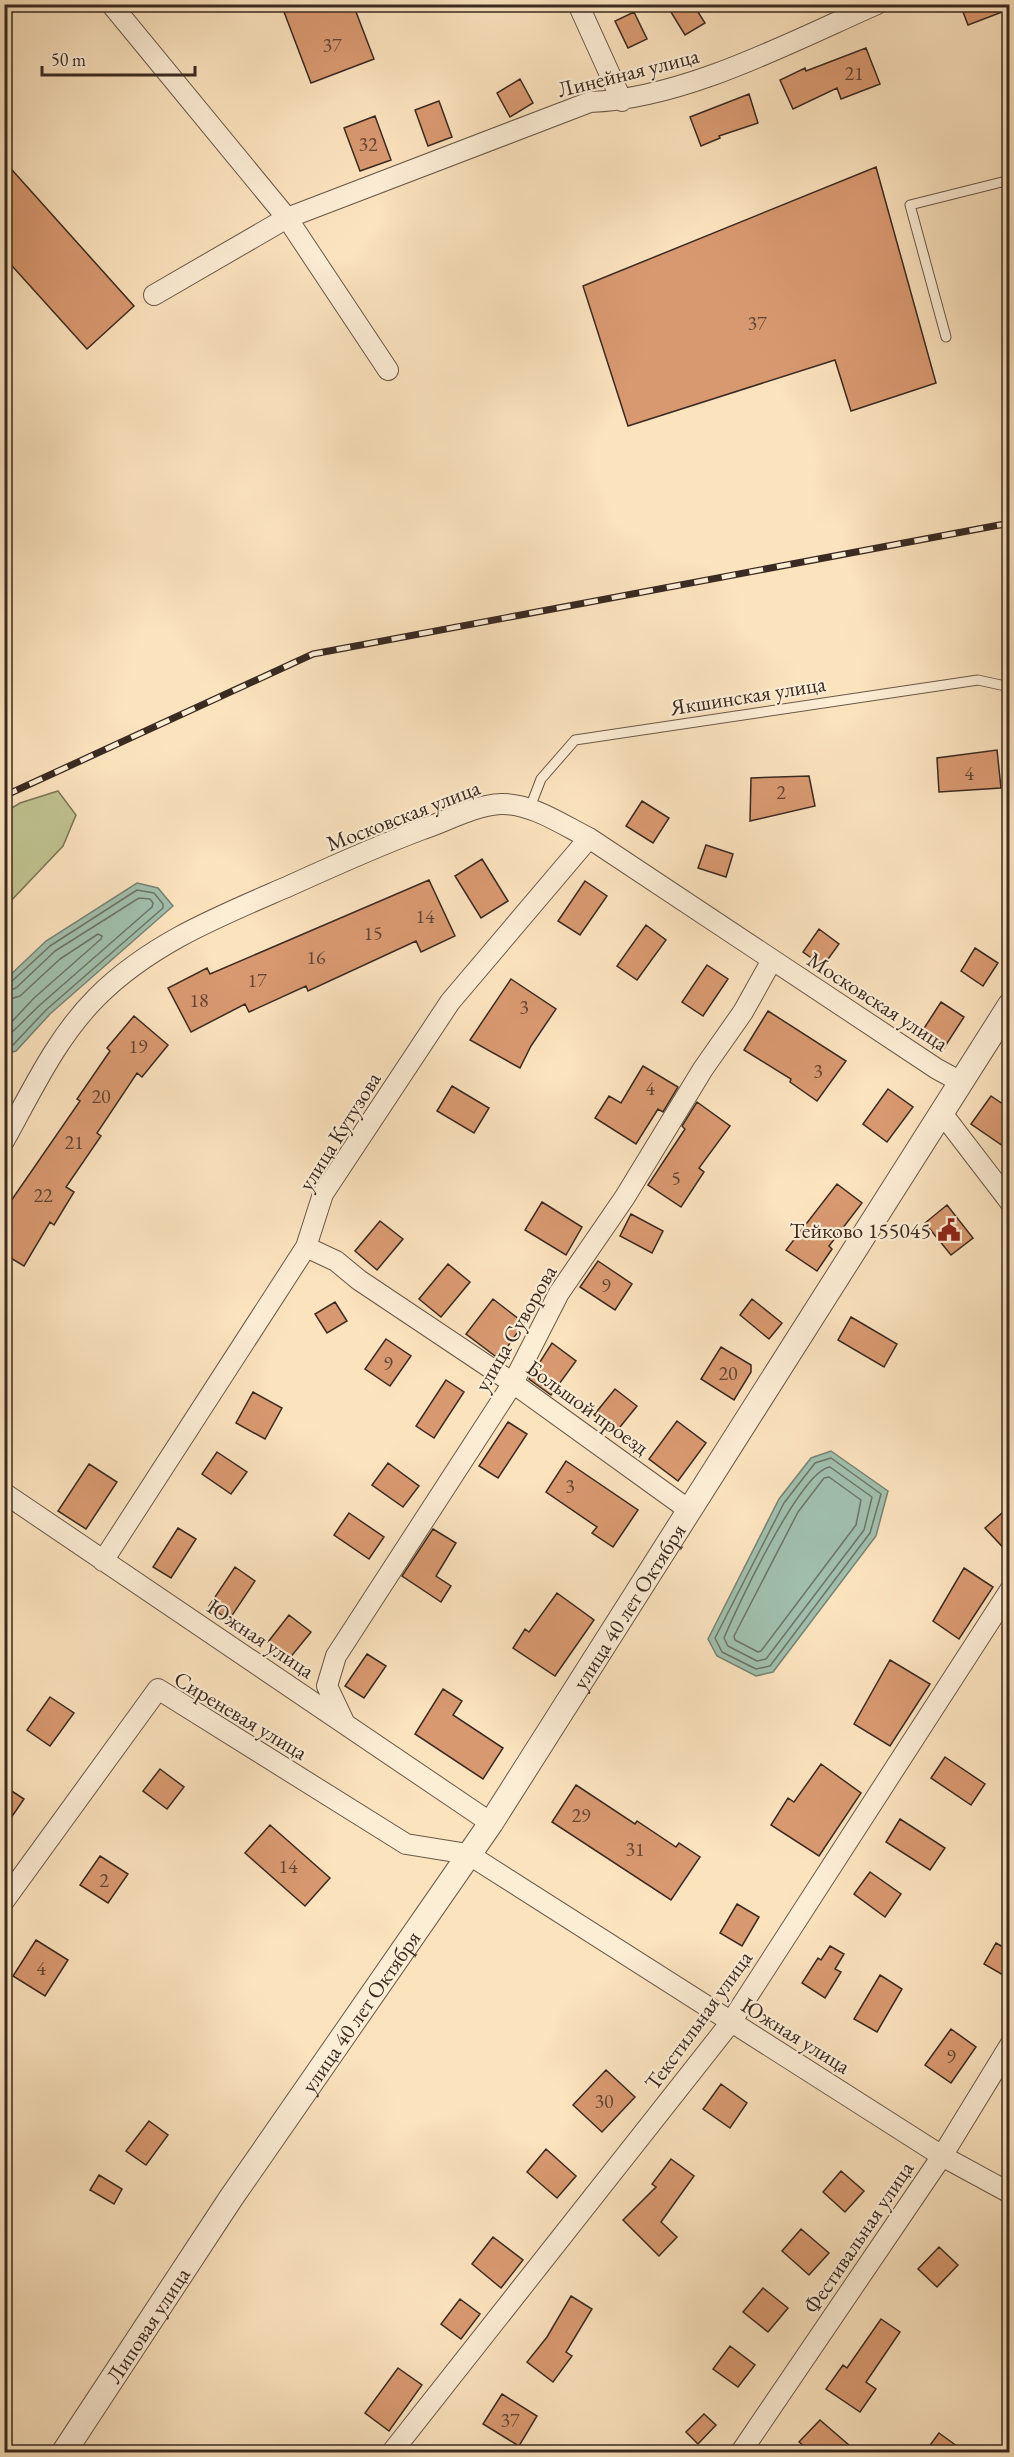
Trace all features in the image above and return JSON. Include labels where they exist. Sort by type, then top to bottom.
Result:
[{"type":"street","points":[[111,4],[287,218],[388,370]]},
{"type":"street","points":[[578,4],[622,101]]},
{"type":"street","name":"Линейная улица","points":[[154,295],[287,218],[590,102],[622,101],[718,74],[877,4]]},
{"type":"street","name":"Московская улица","points":[[4,1142],[48,1061],[74,1021],[123,974],[157,949],[193,927],[393,841],[501,804],[529,810],[589,838],[961,1082]]},
{"type":"street","name":"улица Кутузова","points":[[103,1561],[306,1247],[322,1194],[450,1002],[589,838]]},
{"type":"street","name":"улица Суворова","points":[[345,1724],[327,1686],[336,1656],[513,1383],[559,1293],[625,1197],[703,1069],[742,1012],[772,960]]},
{"type":"street","name":"улица 40 лет Октября","points":[[231,2198],[491,1823],[1010,1005]]},
{"type":"street","points":[[941,1112],[1010,1202]]},
{"type":"street","name":"Большой проезд","points":[[306,1247],[336,1261],[358,1280],[513,1383],[689,1510]]},
{"type":"street","name":"Южная улица","points":[[4,1493],[491,1823]]},
{"type":"street","name":"Текстильная улица","points":[[392,2452],[731,2022],[1010,1590]]},
{"type":"street","name":"Сиреневая улица","points":[[4,1901],[158,1689],[406,1844],[468,1854]]},
{"type":"street","name":"Южная улица","points":[[468,1854],[942,2156],[1010,2193]]},
{"type":"street","name":"Фестивальная улица","points":[[741,2452],[942,2156],[1010,2045]]},
{"type":"street","name":"Липовая улица","points":[[64,2452],[231,2198]]},
{"type":"lane","points":[[946,337],[910,205],[1010,180]]},
{"type":"lane","name":"Якшинская улица","points":[[529,810],[541,779],[575,740],[978,680],[1010,687]]},
{"type":"green space","points":[[58,791],[76,815],[63,846],[5,907],[5,812],[20,803]]},
{"type":"water","points":[[137,883],[158,888],[173,906],[50,1014],[16,1051],[5,1054],[5,980],[46,941]]},
{"type":"water","points":[[831,1451],[888,1491],[876,1536],[773,1672],[756,1676],[717,1656],[708,1639],[779,1499],[811,1458]]},
{"type":"building","points":[[281,4],[353,4],[374,59],[311,83]]},
{"type":"building","points":[[666,4],[693,4],[705,23],[685,35]]},
{"type":"building","points":[[960,4],[1010,4],[1010,9],[968,25]]},
{"type":"building","points":[[634,12],[647,39],[628,48],[615,21]]},
{"type":"building","points":[[866,48],[880,84],[841,99],[837,88],[793,109],[780,80],[805,68],[806,71]]},
{"type":"building","points":[[520,79],[533,103],[510,117],[497,93]]},
{"type":"building","points":[[749,94],[758,123],[719,136],[720,138],[701,146],[690,117]]},
{"type":"building","points":[[439,101],[452,137],[428,146],[415,110]]},
{"type":"building","points":[[375,116],[391,160],[360,171],[344,128]]},
{"type":"building","points":[[4,161],[134,306],[87,349],[4,257]]},
{"type":"building","points":[[876,167],[936,383],[851,411],[835,360],[628,426],[583,286]]},
{"type":"building","points":[[997,750],[1001,788],[939,792],[937,758]]},
{"type":"building","points":[[809,776],[815,806],[750,821],[751,778]]},
{"type":"building","points":[[642,801],[669,818],[653,843],[626,826]]},
{"type":"building","points":[[706,845],[733,854],[726,877],[698,868]]},
{"type":"building","points":[[482,859],[508,901],[481,918],[455,876]]},
{"type":"building","points":[[429,880],[455,936],[421,952],[416,941],[308,991],[306,986],[249,1012],[245,1004],[191,1032],[168,988],[207,968],[210,974]]},
{"type":"building","points":[[585,881],[607,896],[580,935],[558,921]]},
{"type":"building","points":[[646,925],[666,940],[637,980],[617,966]]},
{"type":"building","points":[[819,929],[839,944],[823,966],[803,952]]},
{"type":"building","points":[[975,948],[998,963],[983,986],[961,971]]},
{"type":"building","points":[[707,965],[728,979],[703,1016],[682,1002]]},
{"type":"building","points":[[511,979],[556,1009],[531,1046],[520,1068],[470,1040]]},
{"type":"building","points":[[941,1002],[964,1017],[944,1048],[921,1033]]},
{"type":"building","points":[[768,1011],[846,1061],[817,1101],[790,1082],[791,1079],[744,1050]]},
{"type":"building","points":[[134,1016],[168,1045],[142,1077],[137,1073],[97,1133],[101,1136],[66,1187],[74,1192],[54,1225],[50,1222],[24,1266],[4,1254],[4,1211],[80,1101],[77,1099],[110,1051],[107,1048]]},
{"type":"building","points":[[643,1066],[678,1087],[663,1112],[658,1109],[636,1144],[595,1118],[609,1096],[621,1103]]},
{"type":"building","points":[[452,1086],[489,1108],[474,1133],[437,1111]]},
{"type":"building","points":[[888,1089],[913,1107],[887,1142],[863,1124]]},
{"type":"building","points":[[991,1096],[1010,1109],[1010,1137],[1003,1146],[971,1124]]},
{"type":"building","points":[[697,1102],[730,1126],[699,1168],[704,1172],[681,1207],[648,1185],[685,1129],[682,1126]]},
{"type":"building","points":[[837,1184],[862,1203],[829,1246],[832,1249],[817,1271],[786,1250]]},
{"type":"building","points":[[542,1202],[582,1227],[566,1255],[525,1230]]},
{"type":"building","name":"Тейково 155045","points":[[947,1205],[973,1238],[951,1255],[925,1223]]},
{"type":"building","points":[[631,1214],[663,1231],[652,1253],[620,1236]]},
{"type":"building","points":[[380,1221],[403,1239],[377,1270],[355,1251]]},
{"type":"building","points":[[598,1261],[632,1284],[615,1310],[580,1287]]},
{"type":"building","points":[[448,1264],[470,1282],[441,1317],[419,1299]]},
{"type":"building","points":[[493,1299],[524,1323],[499,1359],[466,1334]]},
{"type":"building","points":[[752,1299],[782,1323],[769,1339],[740,1315]]},
{"type":"building","points":[[335,1302],[347,1321],[327,1333],[315,1314]]},
{"type":"building","points":[[851,1317],[897,1344],[884,1367],[838,1340]]},
{"type":"building","points":[[386,1339],[411,1356],[390,1386],[365,1369]]},
{"type":"building","points":[[552,1343],[576,1361],[551,1395],[529,1379]]},
{"type":"building","points":[[721,1347],[751,1365],[751,1372],[734,1400],[701,1379]]},
{"type":"building","points":[[446,1380],[464,1392],[434,1438],[416,1426]]},
{"type":"building","points":[[615,1389],[637,1406],[616,1432],[594,1415]]},
{"type":"building","points":[[253,1392],[282,1408],[265,1439],[236,1423]]},
{"type":"building","points":[[677,1421],[706,1443],[678,1481],[649,1459]]},
{"type":"building","points":[[508,1422],[527,1434],[498,1478],[479,1466]]},
{"type":"building","points":[[217,1452],[247,1472],[231,1494],[202,1474]]},
{"type":"building","points":[[566,1461],[638,1510],[613,1547],[592,1533],[597,1527],[546,1492]]},
{"type":"building","points":[[388,1463],[419,1486],[403,1507],[372,1485]]},
{"type":"building","points":[[89,1464],[117,1482],[86,1529],[58,1511]]},
{"type":"building","points":[[1010,1506],[1010,1555],[985,1528]]},
{"type":"building","points":[[349,1513],[384,1537],[369,1559],[334,1535]]},
{"type":"building","points":[[178,1528],[196,1539],[171,1578],[153,1567]]},
{"type":"building","points":[[433,1529],[456,1543],[436,1576],[451,1586],[441,1602],[402,1576]]},
{"type":"building","points":[[235,1567],[255,1581],[229,1620],[209,1606]]},
{"type":"building","points":[[964,1568],[993,1587],[959,1639],[933,1621]]},
{"type":"building","points":[[557,1593],[594,1620],[555,1676],[513,1648],[525,1629],[529,1632]]},
{"type":"building","points":[[289,1615],[311,1632],[289,1659],[268,1642]]},
{"type":"building","points":[[367,1654],[386,1666],[364,1698],[345,1686]]},
{"type":"building","points":[[890,1660],[930,1684],[890,1746],[854,1724]]},
{"type":"building","points":[[443,1689],[462,1701],[453,1715],[503,1748],[483,1779],[415,1734]]},
{"type":"building","points":[[50,1697],[74,1713],[50,1746],[27,1730]]},
{"type":"building","points":[[945,1757],[985,1784],[971,1805],[931,1778]]},
{"type":"building","points":[[821,1764],[861,1793],[819,1856],[771,1825],[788,1798],[794,1802]]},
{"type":"building","points":[[160,1769],[184,1787],[167,1809],[143,1791]]},
{"type":"building","points":[[576,1785],[635,1824],[637,1821],[676,1847],[679,1843],[700,1857],[671,1900],[552,1822]]},
{"type":"building","points":[[4,1786],[24,1799],[4,1828]]},
{"type":"building","points":[[900,1819],[945,1848],[930,1870],[886,1842]]},
{"type":"building","points":[[270,1825],[330,1878],[305,1906],[245,1853]]},
{"type":"building","points":[[100,1856],[128,1874],[108,1903],[80,1885]]},
{"type":"building","points":[[870,1872],[901,1894],[885,1917],[854,1894]]},
{"type":"building","points":[[737,1904],[759,1917],[742,1946],[720,1933]]},
{"type":"building","points":[[36,1940],[68,1960],[45,1996],[13,1976]]},
{"type":"building","points":[[996,1943],[1010,1951],[1010,1979],[984,1964]]},
{"type":"building","points":[[830,1946],[844,1954],[835,1969],[841,1972],[825,1998],[802,1983],[818,1958],[821,1960]]},
{"type":"building","points":[[880,1975],[902,1989],[877,2032],[854,2019]]},
{"type":"building","points":[[951,2029],[976,2047],[951,2083],[925,2065]]},
{"type":"building","points":[[606,2070],[635,2097],[602,2132],[573,2105]]},
{"type":"building","points":[[721,2084],[747,2103],[730,2128],[703,2109]]},
{"type":"building","points":[[149,2121],[168,2135],[146,2165],[126,2151]]},
{"type":"building","points":[[546,2149],[576,2176],[557,2198],[527,2172]]},
{"type":"building","points":[[671,2159],[694,2176],[661,2222],[677,2237],[659,2256],[623,2220],[656,2187],[652,2184]]},
{"type":"building","points":[[841,2171],[864,2191],[845,2212],[823,2192]]},
{"type":"building","points":[[99,2175],[122,2189],[114,2204],[90,2190]]},
{"type":"building","points":[[801,2229],[829,2253],[809,2275],[782,2251]]},
{"type":"building","points":[[493,2237],[523,2260],[501,2288],[472,2264]]},
{"type":"building","points":[[939,2247],[958,2265],[937,2287],[918,2269]]},
{"type":"building","points":[[763,2288],[788,2308],[768,2332],[743,2312]]},
{"type":"building","points":[[571,2296],[592,2309],[566,2352],[572,2356],[553,2382],[527,2362],[547,2337]]},
{"type":"building","points":[[460,2299],[480,2314],[461,2339],[441,2324]]},
{"type":"building","points":[[881,2319],[900,2332],[866,2382],[876,2389],[860,2412],[826,2389],[843,2365],[847,2368]]},
{"type":"building","points":[[730,2346],[755,2365],[738,2387],[713,2369]]},
{"type":"building","points":[[398,2368],[422,2385],[389,2431],[365,2413]]},
{"type":"building","points":[[502,2394],[537,2416],[519,2446],[483,2424]]},
{"type":"building","points":[[704,2414],[716,2425],[698,2444],[686,2432]]},
{"type":"building","points":[[820,2420],[857,2452],[811,2452],[799,2442]]},
{"type":"building","points":[[939,2433],[965,2452],[925,2452]]},
{"type":"railway","points":[[4,796],[313,654],[1010,523]]},
{"type":"place","name":"Тейково 155045","points":[[949,1230]]}]
